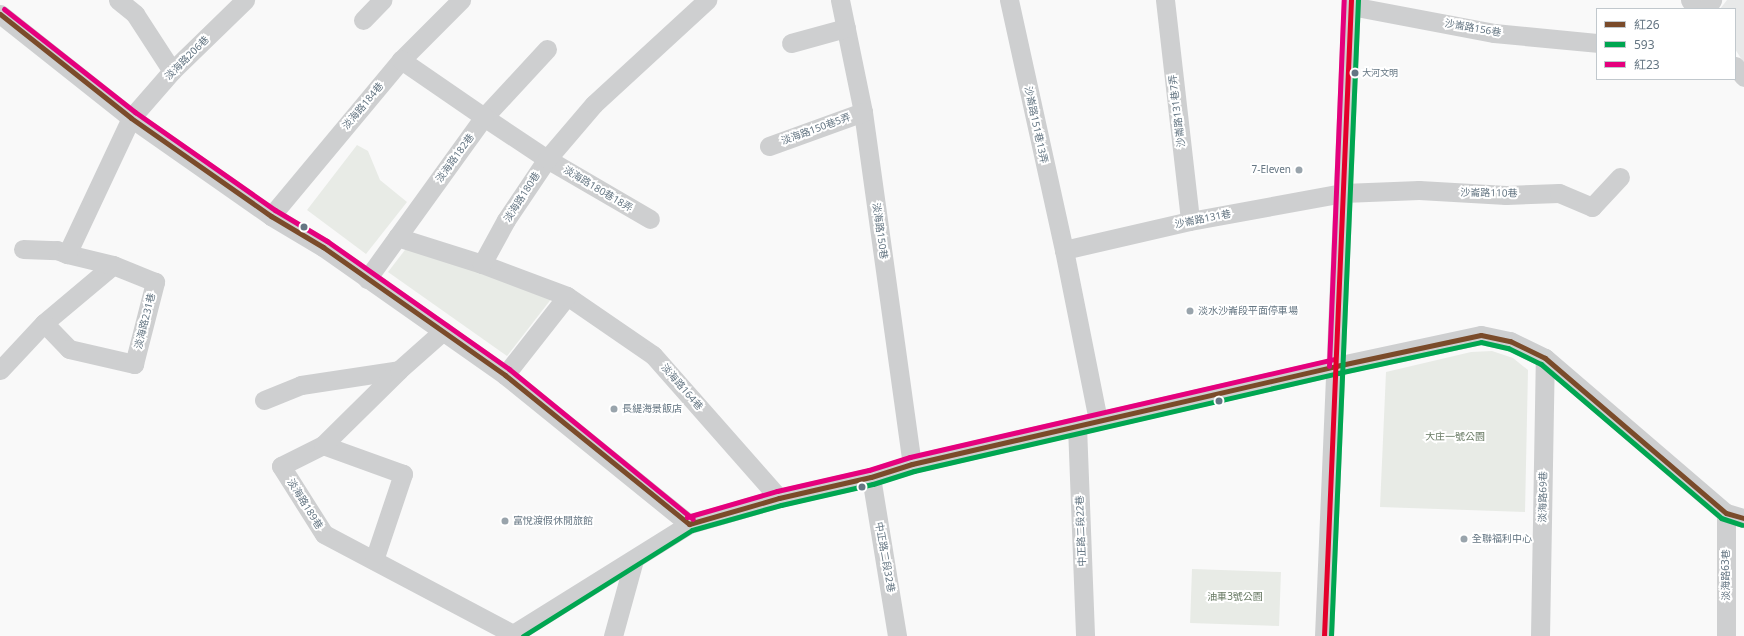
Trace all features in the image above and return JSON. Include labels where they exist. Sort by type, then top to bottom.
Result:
[{"type":"street","points":[[118,0],[135,14],[172,72]]},
{"type":"street","name":"淡海路206巷","points":[[131,118],[172,72],[245,0]]},
{"type":"street","points":[[363,20],[382,0]]},
{"type":"street","name":"淡海路184巷","points":[[271,216],[402,60],[461,0]]},
{"type":"street","name":"淡海路180巷","points":[[482,264],[506,220],[547,159],[594,104],[707,0]]},
{"type":"street","name":"淡海路150巷","points":[[840,0],[863,112],[912,464]]},
{"type":"street","name":"沙崙路151巷13弄","points":[[1009,0],[1064,250],[1098,420]]},
{"type":"street","name":"沙崙路131巷7弄","points":[[1165,0],[1190,221]]},
{"type":"street","points":[[1324,636],[1351,3]]},
{"type":"street","name":"沙崙路156巷","points":[[1351,3],[1494,33],[1596,43]]},
{"type":"street","points":[[0,14],[131,118],[271,216],[323,247],[505,376],[689,524]]},
{"type":"street","points":[[791,43],[846,28]]},
{"type":"street","name":"淡海路182巷","points":[[367,279],[484,117],[547,49]]},
{"type":"street","points":[[402,60],[484,117]]},
{"type":"street","points":[[1736,67],[1744,77]]},
{"type":"street","name":"淡海路150巷5弄","points":[[770,146],[863,112]]},
{"type":"street","name":"淡海路180巷18弄","points":[[484,117],[547,159],[650,219]]},
{"type":"street","points":[[67,254],[131,118]]},
{"type":"street","name":"沙崙路110巷","points":[[1343,193],[1419,190],[1506,195],[1559,193],[1592,207],[1620,177]]},
{"type":"street","name":"沙崙路131巷","points":[[1064,250],[1190,221],[1343,193]]},
{"type":"street","points":[[397,237],[482,264],[567,296],[505,376]]},
{"type":"street","name":"淡海路231巷","points":[[23,249],[57,250],[67,254],[113,265],[155,282],[134,364],[69,349],[44,323]]},
{"type":"street","points":[[0,370],[44,323],[113,265]]},
{"type":"street","name":"淡海路164巷","points":[[567,296],[654,355],[779,498]]},
{"type":"street","name":"淡海路189巷","points":[[443,332],[399,370],[324,445],[281,466],[324,534],[511,635]]},
{"type":"street","points":[[511,635],[634,560],[689,524],[779,498],[871,477],[912,464],[1336,366],[1481,335],[1510,340],[1546,358],[1739,516]]},
{"type":"street","name":"淡海路69巷","points":[[1540,636],[1546,358]]},
{"type":"street","points":[[264,400],[301,384],[399,370]]},
{"type":"street","name":"中正路二段22巷","points":[[1078,426],[1085,636]]},
{"type":"street","points":[[324,445],[403,474],[374,560]]},
{"type":"street","name":"中正路二段32巷","points":[[871,477],[897,636]]},
{"type":"street","name":"淡海路63巷","points":[[1726,636],[1739,516]]},
{"type":"street","points":[[613,636],[634,560]]},
{"type":"shaded area","points":[[1727,0],[1744,0],[1744,63],[1736,51],[1736,8],[1721,8]]},
{"type":"green space","points":[[357,145],[368,151],[380,180],[407,202],[366,254],[307,210]]},
{"type":"green space","points":[[408,246],[552,298],[507,356],[388,272]]},
{"type":"green space","name":"大庄一號公園","points":[[1492,351],[1513,358],[1528,370],[1525,512],[1380,507],[1386,372],[1471,352]]},
{"type":"green space","name":"油車3號公園","points":[[1192,569],[1281,572],[1279,626],[1190,623]]},
{"type":"transit line","name":"紅23","points":[[1329,366],[1344,0]]},
{"type":"transit line","points":[[1324,636],[1351,0]]},
{"type":"transit line","name":"593","points":[[1331,636],[1358,0]]},
{"type":"transit line","name":"紅23","points":[[4,9],[135,112],[275,210],[327,241],[509,369],[693,519]]},
{"type":"transit line","name":"紅26","points":[[0,14],[131,118],[271,216],[323,247],[505,375],[689,524]]},
{"type":"transit line","name":"紅26","points":[[689,524],[779,498],[871,477],[912,464],[1336,366],[1481,335],[1510,341],[1545,358],[1726,513],[1744,518]]},
{"type":"transit line","name":"593","points":[[523,636],[692,530],[781,505],[873,484],[914,471],[1338,373],[1481,342],[1508,348],[1541,364],[1721,518],[1742,525]]},
{"type":"transit line","name":"紅23","points":[[687,517],[777,491],[869,470],[910,457],[1334,359]]},
{"type":"place","name":"大河文明","points":[[1355,73]]},
{"type":"place","name":"7-Eleven","points":[[1299,170]]},
{"type":"place","name":"淡水沙崙段平面停車場","points":[[1190,311]]},
{"type":"place","name":"長緹海景飯店","points":[[614,409]]},
{"type":"place","name":"富悅渡假休閒旅館","points":[[505,521]]},
{"type":"place","name":"全聯福利中心","points":[[1464,539]]}]
